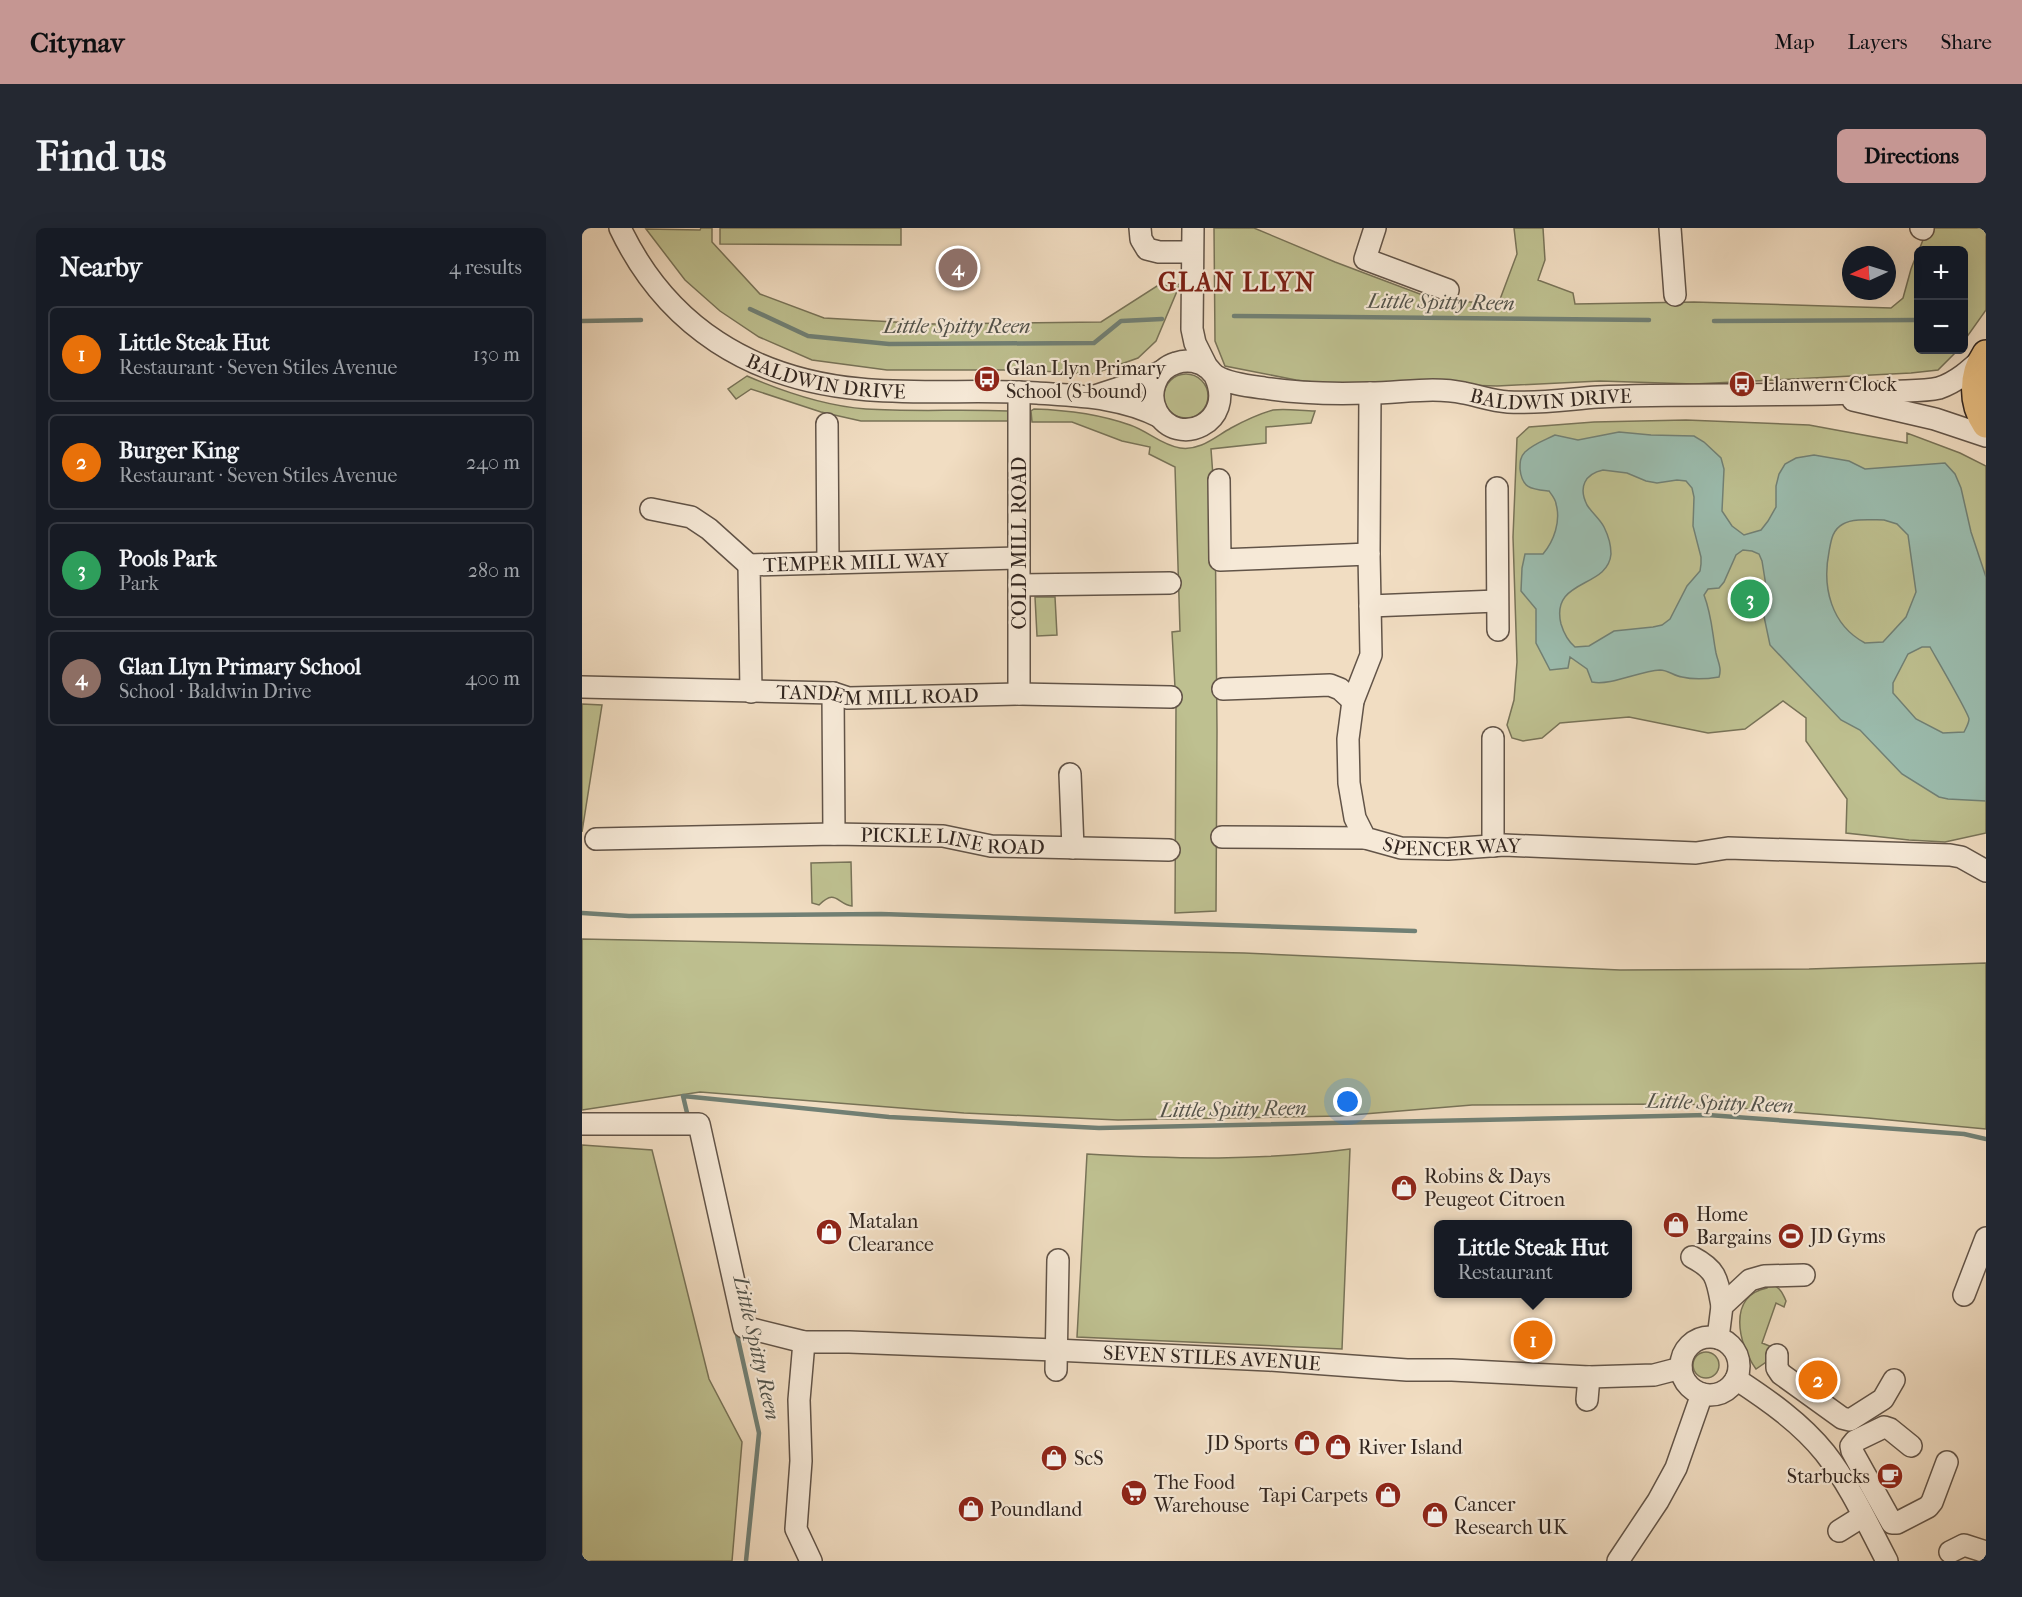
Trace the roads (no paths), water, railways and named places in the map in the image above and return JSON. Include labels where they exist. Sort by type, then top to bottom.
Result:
[{"type":"main road","points":[[1985,355],[1975,381],[1976,400],[1986,424]]},
{"type":"street","name":"BALDWIN DRIVE","points":[[620,228],[633,255],[667,299],[715,342],[755,364],[810,381],[862,390],[1019,392],[1094,397]]},
{"type":"street","points":[[1140,228],[1141,239],[1148,249],[1159,252],[1192,252]]},
{"type":"street","points":[[1094,397],[1141,407],[1171,426],[1182,429],[1193,429],[1203,425],[1212,419],[1218,410],[1221,399],[1220,387],[1195,343],[1192,329],[1193,228]]},
{"type":"street","points":[[1376,228],[1365,259],[1448,290]]},
{"type":"street","points":[[1670,228],[1675,295]]},
{"type":"street","points":[[1160,417],[1153,400],[1153,390],[1167,367],[1185,346],[1192,329]]},
{"type":"street","points":[[1832,395],[1937,388],[1954,382],[1985,355]]},
{"type":"street","points":[[1094,397],[1141,381],[1167,367],[1185,361],[1196,362],[1211,372],[1242,384],[1272,389]]},
{"type":"street","name":"BALDWIN DRIVE","points":[[1272,389],[1370,393],[1422,390],[1461,392],[1510,402],[1616,396],[1832,395]]},
{"type":"street","points":[[1218,410],[1241,397],[1272,389]]},
{"type":"street","name":"COLD MILL ROAD","points":[[1019,392],[1019,694]]},
{"type":"street","name":"SPENCER WAY","points":[[1370,393],[1371,655],[1353,701],[1348,739],[1349,783],[1355,818],[1365,837],[1401,848],[1448,849],[1494,846],[1696,853],[1728,848],[1950,855],[1961,857],[1986,872]]},
{"type":"street","points":[[1832,395],[1935,419],[1986,436]]},
{"type":"street","points":[[827,424],[828,562]]},
{"type":"street","points":[[1219,480],[1220,560],[1369,554]]},
{"type":"street","points":[[1497,488],[1498,630]]},
{"type":"street","points":[[651,509],[691,517],[709,529],[749,565]]},
{"type":"street","name":"TEMPER MILL WAY","points":[[751,692],[749,565],[1019,558]]},
{"type":"street","points":[[1019,585],[1170,583]]},
{"type":"street","points":[[1370,606],[1497,601]]},
{"type":"street","points":[[1223,689],[1330,685],[1340,689],[1353,701]]},
{"type":"street","name":"TANDEM MILL ROAD","points":[[582,687],[833,693],[848,698],[1019,694],[1171,697]]},
{"type":"street","name":"PICKLE LINE ROAD","points":[[833,693],[834,834]]},
{"type":"street","points":[[1493,738],[1494,846]]},
{"type":"street","name":"PICKLE LINE ROAD","points":[[1070,774],[1073,848]]},
{"type":"street","name":"PICKLE LINE ROAD","points":[[596,839],[834,834],[943,836],[991,846],[1169,850]]},
{"type":"street","points":[[1222,837],[1365,837]]},
{"type":"street","name":"SEVEN STILES AVENUE","points":[[582,1124],[699,1124],[744,1327],[804,1342],[849,1350],[1213,1367],[1269,1360],[1344,1373],[1588,1377],[1654,1374],[1681,1368]]},
{"type":"street","points":[[1964,1296],[1986,1238]]},
{"type":"street","points":[[1692,1257],[1708,1265],[1717,1278],[1722,1306],[1718,1338]]},
{"type":"street","points":[[1056,1360],[1058,1260]]},
{"type":"street","points":[[1722,1306],[1750,1280],[1764,1276],[1804,1275]]},
{"type":"street","points":[[1702,1338],[1718,1338],[1732,1347],[1739,1363],[1736,1379],[1725,1391],[1718,1394],[1702,1394],[1687,1384],[1681,1368],[1689,1346],[1702,1338]]},
{"type":"street","points":[[804,1342],[798,1400],[801,1461],[796,1529],[811,1561]]},
{"type":"street","points":[[1777,1355],[1777,1368],[1781,1374],[1842,1418],[1850,1420],[1883,1399],[1894,1380]]},
{"type":"street","points":[[1587,1400],[1588,1377]]},
{"type":"street","points":[[1736,1379],[1786,1415],[1812,1439],[1834,1465],[1887,1561]]},
{"type":"street","points":[[1618,1561],[1658,1501],[1676,1468],[1702,1394]]},
{"type":"street","points":[[1911,1446],[1890,1429],[1884,1427],[1855,1441],[1851,1446],[1892,1523],[1897,1523],[1928,1507],[1947,1462]]},
{"type":"street","points":[[1839,1531],[1863,1516]]},
{"type":"street","points":[[1950,1552],[1965,1545],[1986,1552]]},
{"type":"waterway","name":"Little Spitty Reen","points":[[750,309],[808,336],[889,344],[1094,343],[1121,321],[1162,319]]},
{"type":"waterway","name":"Little Spitty Reen","points":[[1234,316],[1649,320]]},
{"type":"waterway","name":"Little Spitty Reen","points":[[582,321],[641,320]]},
{"type":"waterway","name":"Little Spitty Reen","points":[[1714,321],[1914,320]]},
{"type":"waterway","points":[[582,913],[629,916],[881,914],[1415,931]]},
{"type":"waterway","name":"Little Spitty Reen","points":[[688,1117],[683,1096],[889,1117],[1099,1128],[1708,1115],[1964,1134],[1986,1139]]},
{"type":"waterway","name":"Little Spitty Reen","points":[[736,1330],[759,1433],[746,1561]]},
{"type":"place","name":"Glan Llyn Primary School","points":[[958,268]]},
{"type":"place","name":"Glan Llyn Primary School (S-bound)","points":[[987,379]]},
{"type":"place","name":"Llanwern Clock","points":[[1742,384]]},
{"type":"place","name":"Pools Park","points":[[1750,599]]},
{"type":"place","name":"Robins & Days Peugeot Citroen","points":[[1404,1188]]},
{"type":"place","name":"Home Bargains","points":[[1676,1225]]},
{"type":"place","name":"Matalan Clearance","points":[[829,1232]]},
{"type":"place","name":"JD Gyms","points":[[1791,1236]]},
{"type":"place","name":"Little Steak Hut","points":[[1533,1340]]},
{"type":"place","name":"Burger King","points":[[1818,1380]]},
{"type":"place","name":"JD Sports","points":[[1307,1443]]},
{"type":"place","name":"River Island","points":[[1338,1447]]},
{"type":"place","name":"ScS","points":[[1054,1458]]},
{"type":"place","name":"Starbucks","points":[[1890,1476]]},
{"type":"place","name":"The Food Warehouse","points":[[1134,1493]]},
{"type":"place","name":"Tapi Carpets","points":[[1388,1495]]},
{"type":"place","name":"Poundland","points":[[971,1509]]},
{"type":"place","name":"Cancer Research UK","points":[[1435,1515]]},
{"type":"district","name":"GLAN LLYN","points":[[1237,282]]}]
